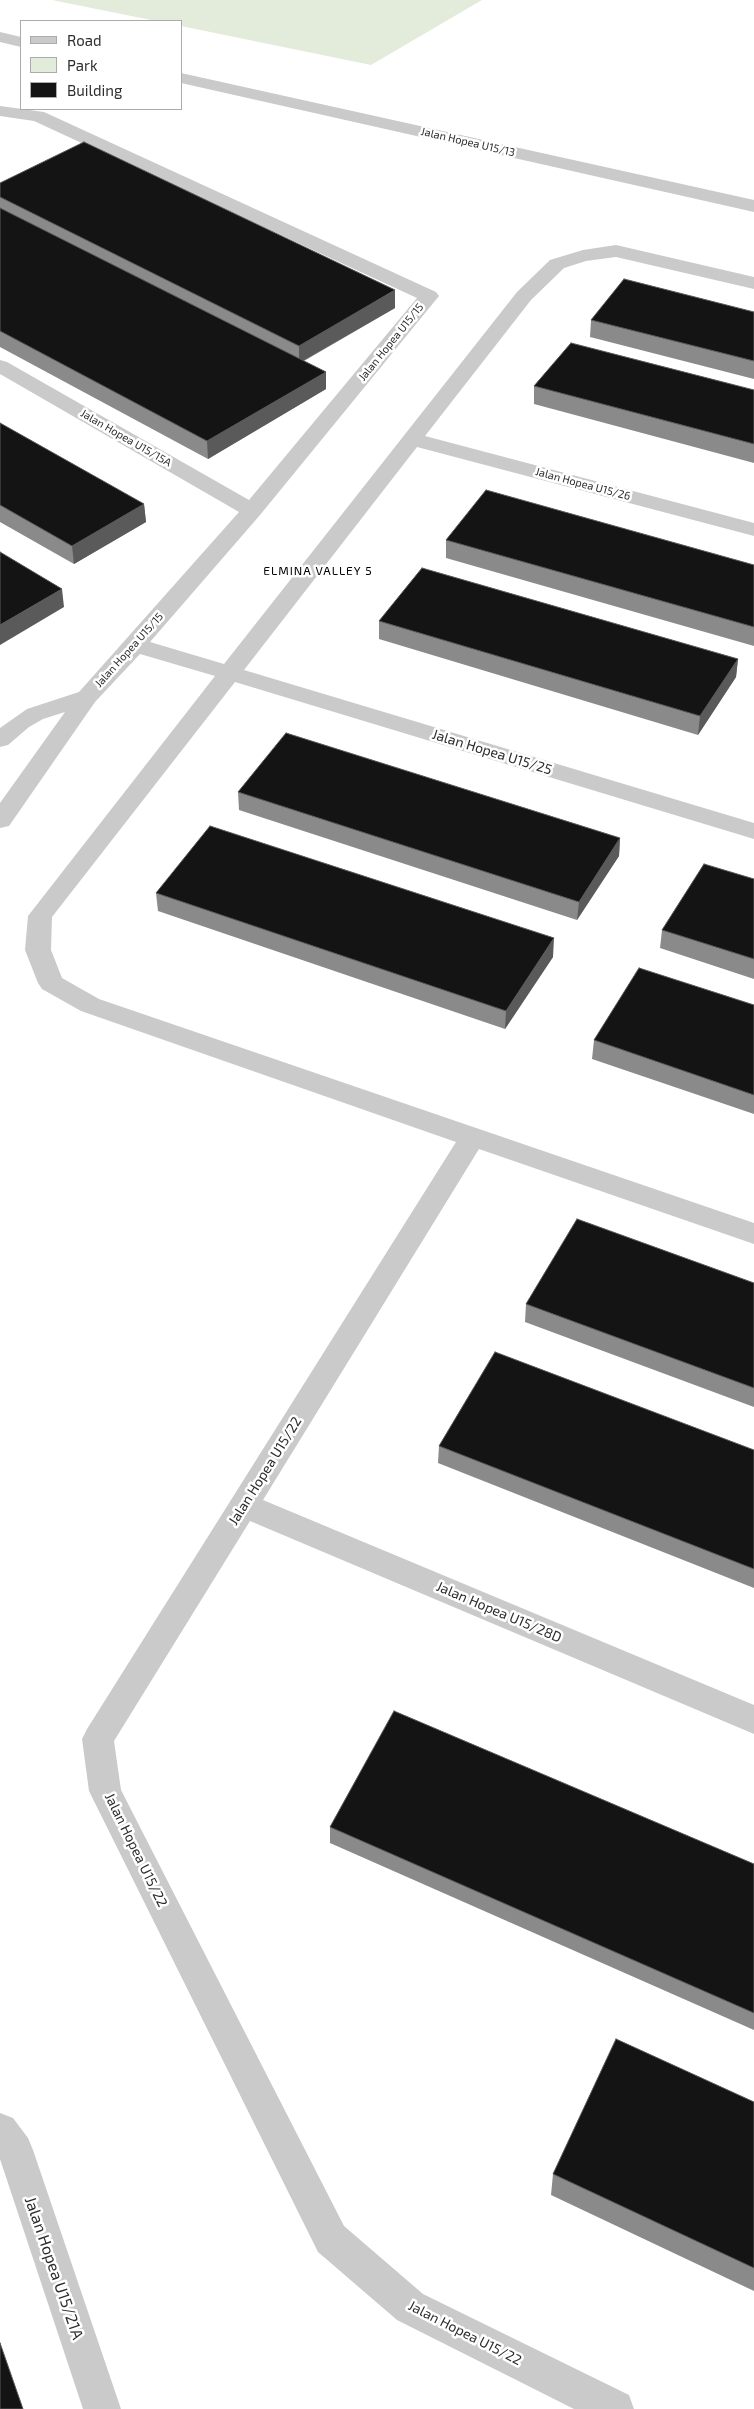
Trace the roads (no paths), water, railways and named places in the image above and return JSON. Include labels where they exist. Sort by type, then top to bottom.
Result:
[{"type":"street","points":[[0,37],[20,42]]},
{"type":"street","name":"Jalan Hopea U15/13","points":[[182,78],[754,206]]},
{"type":"street","name":"Jalan Hopea U15/15","points":[[0,111],[38,116],[429,296],[252,510],[135,645],[87,696],[0,820]]},
{"type":"street","points":[[754,283],[616,251],[583,256],[558,264],[524,296],[40,916],[38,950],[51,983],[90,1005],[754,1234]]},
{"type":"street","name":"Jalan Hopea U15/15A","points":[[0,366],[252,510]]},
{"type":"street","name":"Jalan Hopea U15/26","points":[[412,439],[754,530]]},
{"type":"street","name":"Jalan Hopea U15/25","points":[[135,645],[754,831]]},
{"type":"street","name":"Jalan Hopea U15/15","points":[[0,740],[21,722],[35,714],[87,696]]},
{"type":"street","name":"Jalan Hopea U15/22","points":[[473,1137],[98,1739],[105,1791],[331,2239],[410,2307],[615,2409]]},
{"type":"street","name":"Jalan Hopea U15/28D","points":[[244,1505],[754,1720]]},
{"type":"street","name":"Jalan Hopea U15/21A","points":[[0,2130],[15,2150],[102,2409]]},
{"type":"district","name":"ELMINA VALLEY 5","points":[[318,571]]}]
